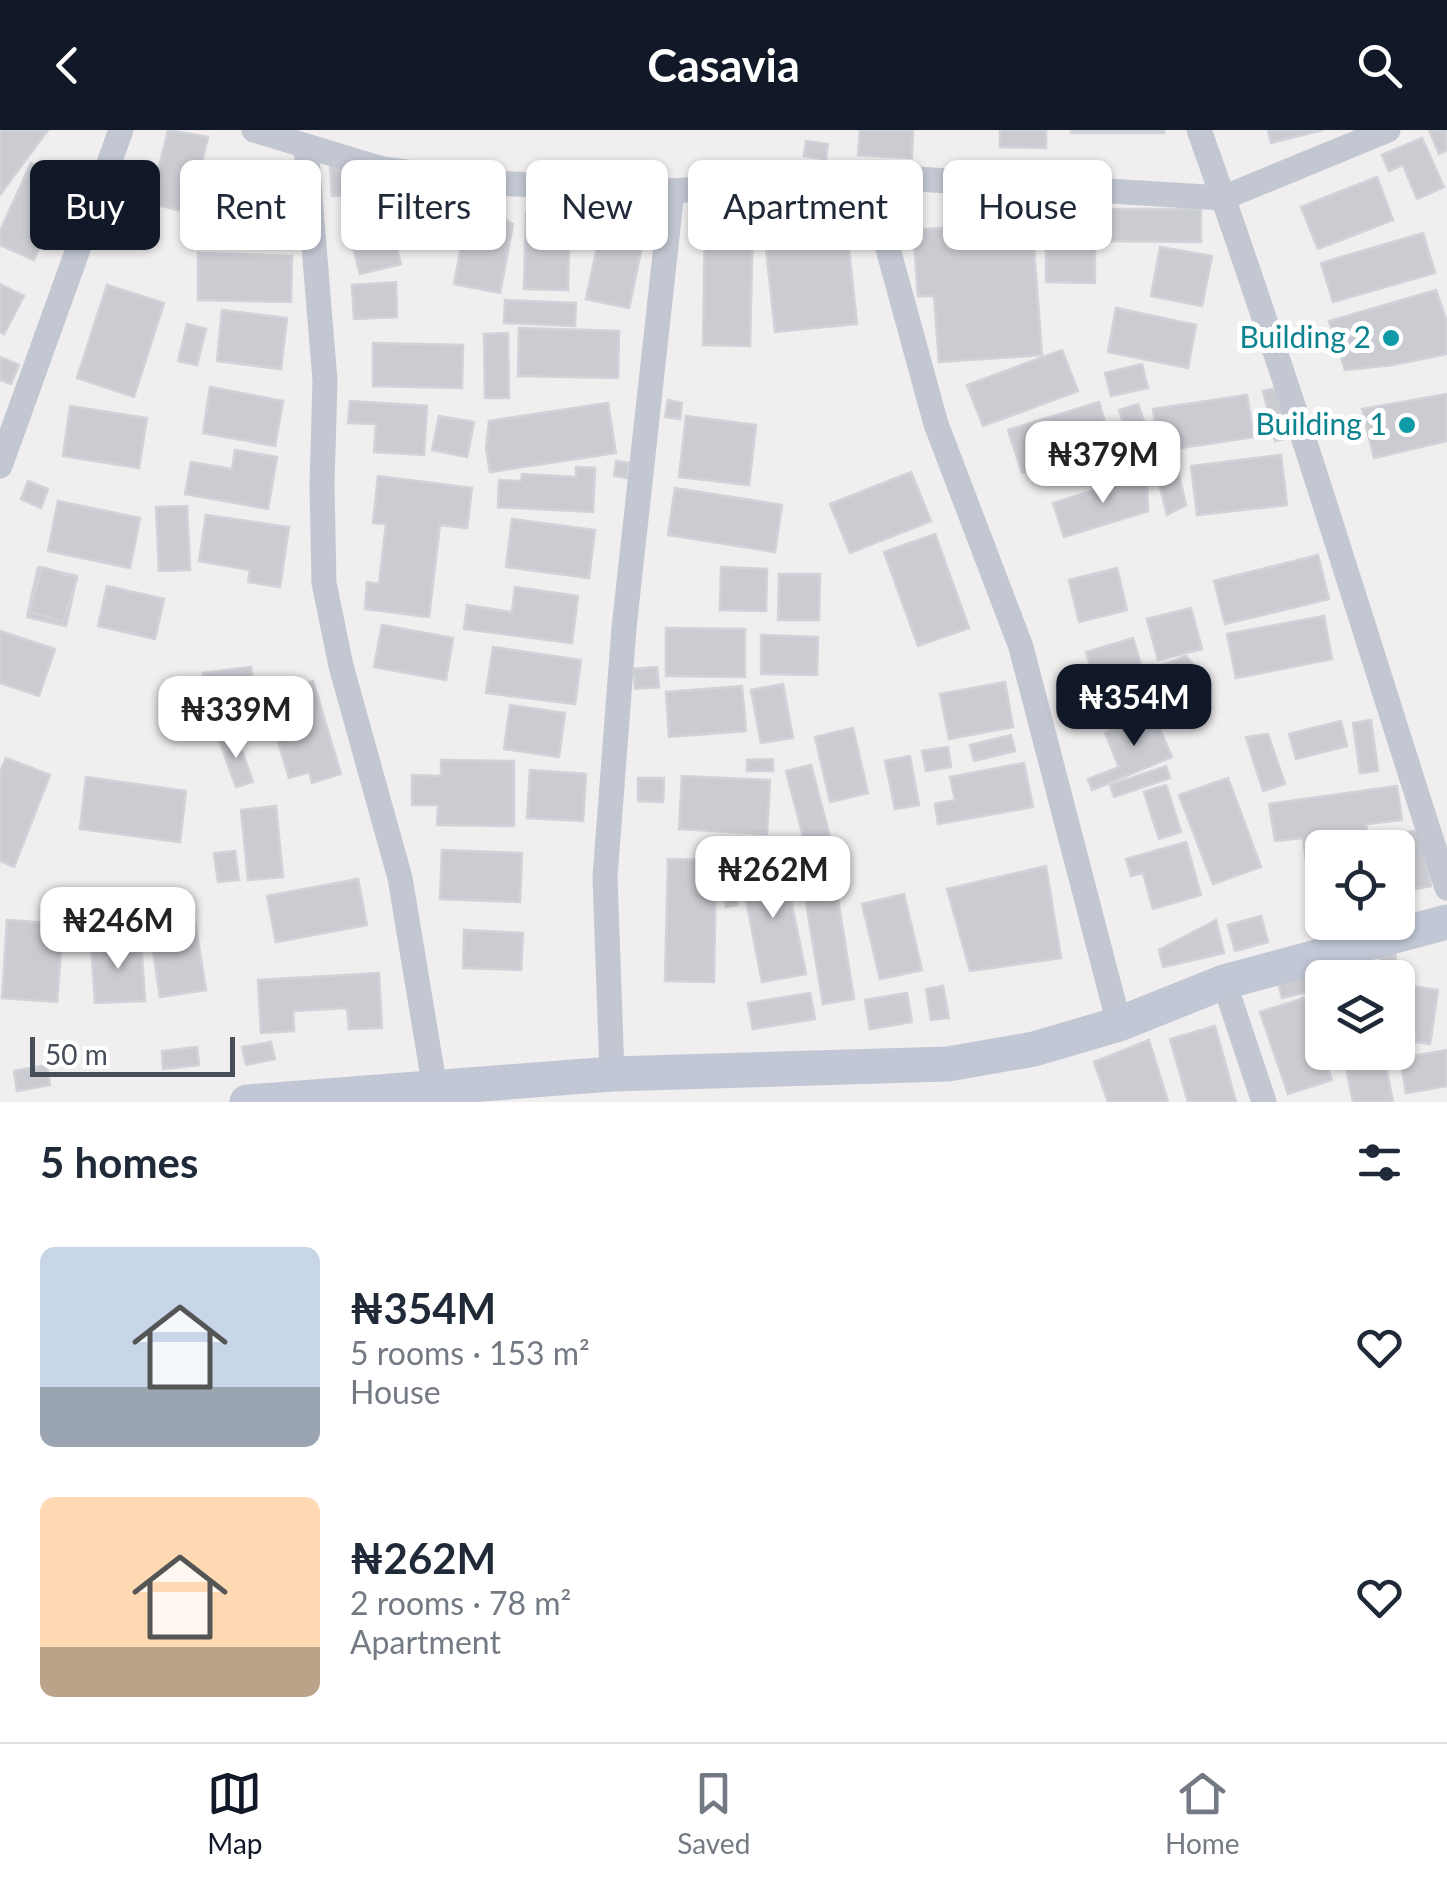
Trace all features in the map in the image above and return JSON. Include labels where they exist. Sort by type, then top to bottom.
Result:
[{"type":"street","points":[[0,466],[120,130]]},
{"type":"street","points":[[254,130],[382,169],[492,183],[688,190]]},
{"type":"street","points":[[1199,130],[1277,350],[1447,888]]},
{"type":"street","points":[[923,179],[1223,198],[1388,130]]},
{"type":"street","points":[[306,148],[325,380],[324,582],[341,666],[400,878],[435,1089]]},
{"type":"street","points":[[612,1074],[605,876],[624,628],[672,191]]},
{"type":"street","points":[[888,250],[936,424],[1021,647],[1119,1024]]},
{"type":"street","points":[[247,1102],[612,1074],[948,1064],[1034,1049],[1119,1024],[1224,982],[1447,922]]},
{"type":"street","points":[[1224,982],[1264,1102]]},
{"type":"building","points":[[0,130],[48,130],[0,195]]},
{"type":"building","points":[[168,130],[208,137],[203,160],[180,160],[180,210],[160,206],[160,162]]},
{"type":"building","points":[[860,130],[913,130],[912,158],[858,155]]},
{"type":"building","points":[[1000,130],[1046,130],[1046,148],[1000,147]]},
{"type":"building","points":[[1164,130],[1164,133],[1071,133]]},
{"type":"building","points":[[1268,130],[1323,130],[1271,143]]},
{"type":"building","points":[[1429,130],[1447,130],[1447,150],[1439,154]]},
{"type":"building","points":[[1422,138],[1444,187],[1417,199],[1403,165],[1389,171],[1382,155]]},
{"type":"building","points":[[806,141],[828,144],[826,159],[804,156]]},
{"type":"building","points":[[30,165],[30,250],[38,250],[34,260],[0,245],[0,231]]},
{"type":"building","points":[[330,167],[341,170],[341,196],[332,196]]},
{"type":"building","points":[[1377,177],[1393,220],[1318,249],[1301,207]]},
{"type":"building","points":[[1112,209],[1201,209],[1201,242],[1112,241]]},
{"type":"building","points":[[526,212],[526,250],[569,250],[568,290],[524,289]]},
{"type":"building","points":[[506,220],[513,224],[500,293],[454,284],[460,250],[506,250]]},
{"type":"building","points":[[943,228],[943,250],[1034,250],[1042,355],[939,362],[934,296],[918,296],[915,250],[923,250],[923,229]]},
{"type":"building","points":[[1423,233],[1435,273],[1333,302],[1321,263]]},
{"type":"building","points":[[1160,247],[1212,256],[1202,306],[1151,296]]},
{"type":"building","points":[[354,250],[397,250],[401,264],[360,274]]},
{"type":"building","points":[[596,250],[641,250],[629,308],[586,299]]},
{"type":"building","points":[[704,250],[752,250],[750,346],[703,345]]},
{"type":"building","points":[[766,250],[849,250],[857,324],[775,332]]},
{"type":"building","points":[[1046,250],[1095,250],[1095,283],[1046,282]]},
{"type":"building","points":[[198,253],[292,256],[291,302],[198,300]]},
{"type":"building","points":[[396,282],[397,317],[354,319],[352,285]]},
{"type":"building","points":[[0,284],[24,296],[4,334],[0,332]]},
{"type":"building","points":[[107,285],[164,303],[134,397],[77,378]]},
{"type":"building","name":"Building 2","points":[[1436,290],[1447,322],[1447,354],[1345,370],[1329,321]]},
{"type":"building","points":[[505,300],[576,303],[575,326],[504,323]]},
{"type":"building","points":[[1116,308],[1196,325],[1188,368],[1108,352]]},
{"type":"building","points":[[222,310],[287,318],[281,369],[217,361]]},
{"type":"building","points":[[187,324],[206,329],[197,365],[178,361]]},
{"type":"building","points":[[519,328],[619,331],[618,378],[518,376]]},
{"type":"building","points":[[508,333],[509,398],[485,398],[484,334]]},
{"type":"building","points":[[373,343],[463,345],[462,388],[373,386]]},
{"type":"building","points":[[1062,350],[1078,391],[983,426],[967,385]]},
{"type":"building","points":[[0,357],[19,365],[11,384],[0,380]]},
{"type":"building","points":[[1142,364],[1148,388],[1111,396],[1105,373]]},
{"type":"building","points":[[210,387],[283,401],[275,446],[203,433]]},
{"type":"building","points":[[1281,387],[1292,437],[1275,441],[1263,391]]},
{"type":"building","name":"Building 1","points":[[1447,394],[1447,441],[1374,458],[1362,409]]},
{"type":"building","points":[[1247,395],[1254,437],[1160,451],[1153,409]]},
{"type":"building","points":[[668,400],[682,403],[680,419],[665,417]]},
{"type":"building","points":[[350,401],[427,406],[424,455],[374,452],[376,424],[348,423]]},
{"type":"building","points":[[1099,402],[1112,445],[1022,473],[1008,430]]},
{"type":"building","points":[[608,403],[616,453],[490,472],[486,449],[489,421]]},
{"type":"building","points":[[1138,404],[1151,442],[1131,448],[1119,410]]},
{"type":"building","points":[[70,406],[147,418],[139,468],[63,456]]},
{"type":"building","points":[[439,416],[474,422],[467,457],[432,450]]},
{"type":"building","points":[[686,416],[756,425],[749,485],[679,477]]},
{"type":"building","points":[[235,450],[277,457],[268,509],[185,494],[191,462],[232,469]]},
{"type":"building","points":[[1281,455],[1287,505],[1197,515],[1191,466]]},
{"type":"building","points":[[1175,458],[1186,505],[1167,515],[1154,463]]},
{"type":"building","points":[[616,461],[629,463],[627,478],[614,476]]},
{"type":"building","points":[[576,467],[595,468],[593,512],[498,507],[499,480],[521,481],[522,474],[576,477]]},
{"type":"building","points":[[911,472],[931,521],[850,553],[830,504]]},
{"type":"building","points":[[1147,474],[1148,511],[1064,537],[1053,503]]},
{"type":"building","points":[[378,476],[472,488],[467,528],[440,525],[429,617],[365,609],[367,582],[379,584],[386,524],[373,523]]},
{"type":"building","points":[[28,481],[48,489],[41,508],[21,499]]},
{"type":"building","points":[[675,488],[782,505],[775,552],[668,535]]},
{"type":"building","points":[[58,501],[140,518],[130,568],[48,551]]},
{"type":"building","points":[[187,506],[190,570],[159,571],[156,507]]},
{"type":"building","points":[[206,515],[289,527],[280,587],[248,582],[250,570],[199,561]]},
{"type":"building","points":[[512,519],[595,530],[589,578],[506,567]]},
{"type":"building","points":[[935,534],[969,628],[918,646],[884,552]]},
{"type":"building","points":[[1318,555],[1329,599],[1225,624],[1214,581]]},
{"type":"building","points":[[38,567],[77,576],[66,626],[27,617]]},
{"type":"building","points":[[42,567],[77,578],[63,622],[29,612]]},
{"type":"building","points":[[721,567],[767,569],[766,611],[720,610]]},
{"type":"building","points":[[1117,568],[1127,610],[1079,622],[1069,580]]},
{"type":"building","points":[[779,574],[820,574],[819,620],[778,620]]},
{"type":"building","points":[[107,586],[164,599],[155,639],[98,626]]},
{"type":"building","points":[[515,587],[578,596],[572,643],[464,629],[467,605],[512,612]]},
{"type":"building","points":[[1191,608],[1202,649],[1158,660],[1147,619]]},
{"type":"building","points":[[1324,616],[1332,659],[1236,678],[1227,634]]},
{"type":"building","points":[[382,625],[453,638],[446,680],[374,667]]},
{"type":"building","points":[[666,628],[745,629],[745,677],[666,676]]},
{"type":"building","points":[[0,631],[55,649],[39,696],[0,683]]},
{"type":"building","points":[[761,635],[818,637],[817,675],[761,674]]},
{"type":"building","points":[[1133,638],[1145,678],[1098,692],[1086,652]]},
{"type":"building","points":[[493,647],[581,660],[575,704],[486,693]]},
{"type":"building","points":[[1186,656],[1197,669],[1160,682],[1155,668]]},
{"type":"building","points":[[251,667],[254,689],[206,695],[203,673]]},
{"type":"building","points":[[657,667],[659,687],[635,689],[633,669]]},
{"type":"building","points":[[313,681],[341,774],[312,783],[309,772],[289,778],[264,695]]},
{"type":"building","points":[[1005,682],[1013,727],[949,739],[940,694]]},
{"type":"building","points":[[783,684],[793,738],[761,743],[751,690]]},
{"type":"building","points":[[742,686],[746,731],[669,737],[666,692]]},
{"type":"building","points":[[510,705],[565,713],[559,757],[504,749]]},
{"type":"building","points":[[1153,713],[1172,757],[1092,790],[1088,779],[1119,767],[1105,733]]},
{"type":"building","points":[[1371,720],[1378,771],[1360,773],[1353,723]]},
{"type":"building","points":[[1341,721],[1347,746],[1296,759],[1289,734]]},
{"type":"building","points":[[853,728],[868,793],[830,802],[815,737]]},
{"type":"building","points":[[236,734],[253,782],[236,787],[219,740]]},
{"type":"building","points":[[1268,734],[1285,784],[1263,791],[1246,737]]},
{"type":"building","points":[[1011,735],[1015,751],[974,761],[970,745]]},
{"type":"building","points":[[948,747],[951,767],[926,771],[922,751]]},
{"type":"building","points":[[910,756],[919,805],[895,809],[885,761]]},
{"type":"building","points":[[6,758],[50,775],[14,867],[0,861],[0,772]]},
{"type":"building","points":[[773,759],[773,771],[747,771],[747,760]]},
{"type":"building","points":[[441,760],[514,761],[514,826],[437,825],[438,805],[412,805],[412,775],[441,776]]},
{"type":"building","points":[[1024,763],[1033,807],[938,824],[935,804],[955,800],[950,777]]},
{"type":"building","points":[[811,765],[831,841],[806,848],[786,771]]},
{"type":"building","points":[[1166,766],[1170,778],[1114,797],[1110,785]]},
{"type":"building","points":[[530,770],[586,774],[583,821],[527,818]]},
{"type":"building","points":[[682,776],[770,780],[767,834],[679,829]]},
{"type":"building","points":[[86,777],[186,791],[180,842],[80,829]]},
{"type":"building","points":[[638,778],[664,778],[663,802],[638,801]]},
{"type":"building","points":[[1228,778],[1261,867],[1213,884],[1179,795]]},
{"type":"building","points":[[1166,785],[1181,832],[1159,839],[1144,792]]},
{"type":"building","points":[[1397,786],[1402,820],[1366,824],[1367,830],[1305,830],[1305,853],[1303,838],[1275,841],[1269,804]]},
{"type":"building","points":[[276,806],[283,877],[248,880],[241,810]]},
{"type":"building","points":[[1420,830],[1431,886],[1415,889],[1415,831]]},
{"type":"building","points":[[1186,842],[1201,895],[1153,909],[1143,873],[1131,876],[1126,859]]},
{"type":"building","points":[[442,850],[522,853],[520,902],[440,899]]},
{"type":"building","points":[[235,851],[239,880],[218,882],[214,853]]},
{"type":"building","points":[[668,859],[716,860],[714,982],[665,981]]},
{"type":"building","points":[[783,860],[806,974],[762,982],[740,869]]},
{"type":"building","points":[[1046,866],[1061,958],[970,971],[947,889]]},
{"type":"building","points":[[833,868],[854,999],[823,1004],[801,873]]},
{"type":"building","points":[[358,879],[367,925],[276,942],[267,896]]},
{"type":"building","points":[[734,881],[737,905],[726,907],[723,882]]},
{"type":"building","points":[[904,894],[922,970],[880,979],[862,904]]},
{"type":"building","points":[[129,897],[132,927],[82,932],[78,903]]},
{"type":"building","points":[[191,897],[206,990],[160,997],[146,904]]},
{"type":"building","points":[[1261,916],[1268,942],[1235,951],[1228,925]]},
{"type":"building","points":[[7,920],[63,924],[57,1002],[2,998]]},
{"type":"building","points":[[1216,920],[1224,953],[1163,967],[1159,950]]},
{"type":"building","points":[[464,930],[523,933],[521,970],[463,968]]},
{"type":"building","points":[[141,941],[145,1001],[95,1003],[91,943]]},
{"type":"building","points":[[1395,953],[1396,960],[1379,960],[1379,955]]},
{"type":"building","points":[[1305,971],[1305,992],[1282,998],[1277,978]]},
{"type":"building","points":[[379,973],[382,1028],[349,1029],[347,1008],[293,1011],[294,1031],[261,1033],[258,980]]},
{"type":"building","points":[[943,986],[949,1018],[931,1020],[926,989]]},
{"type":"building","points":[[1415,987],[1438,990],[1430,1044],[1415,1042]]},
{"type":"building","points":[[810,993],[815,1019],[753,1029],[748,1003]]},
{"type":"building","points":[[907,993],[912,1022],[870,1029],[865,1000]]},
{"type":"building","points":[[1304,998],[1305,1070],[1329,1070],[1332,1080],[1288,1094],[1260,1012]]},
{"type":"building","points":[[1215,1026],[1236,1102],[1188,1102],[1170,1039]]},
{"type":"building","points":[[1149,1040],[1168,1102],[1108,1102],[1094,1062]]},
{"type":"building","points":[[271,1042],[275,1059],[246,1065],[242,1047]]},
{"type":"building","points":[[197,1047],[199,1065],[163,1069],[162,1051]]},
{"type":"building","points":[[1447,1050],[1447,1086],[1406,1093],[1402,1070],[1415,1070],[1415,1055]]},
{"type":"building","points":[[47,1065],[50,1085],[17,1091],[14,1071]]},
{"type":"building","points":[[1347,1070],[1387,1070],[1393,1102],[1353,1102]]},
{"type":"place","name":"Building 2","points":[[1391,338]]},
{"type":"place","name":"Building 1","points":[[1407,425]]}]
